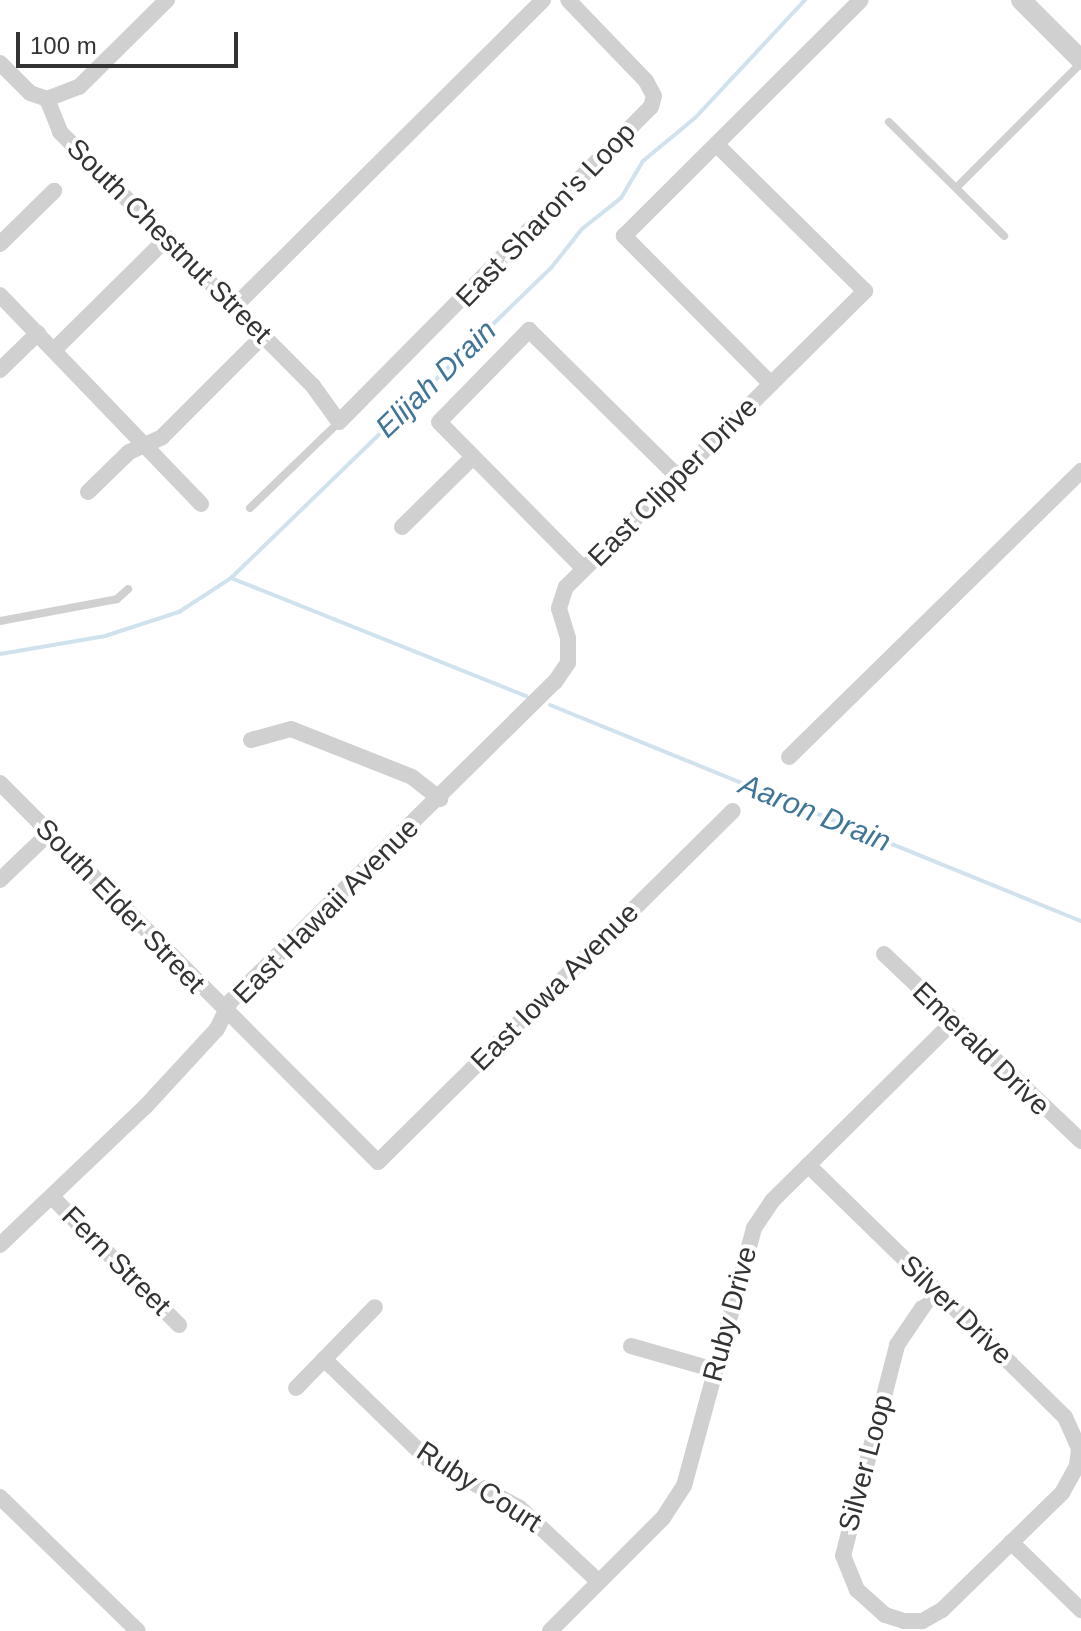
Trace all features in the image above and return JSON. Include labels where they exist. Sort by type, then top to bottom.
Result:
[{"type":"street","points":[[0,63],[30,93],[47,99],[79,87],[167,0]]},
{"type":"street","points":[[235,306],[543,0]]},
{"type":"street","name":"East Sharon's Loop","points":[[339,422],[651,107],[654,96],[646,81],[568,0]]},
{"type":"street","name":"East Clipper Drive","points":[[555,682],[568,663],[568,638],[559,608],[566,587],[771,384],[624,236],[861,0]]},
{"type":"street","points":[[1021,0],[1081,61]]},
{"type":"street","name":"South Chestnut Street","points":[[47,99],[60,132],[264,335],[313,386],[339,422]]},
{"type":"street","points":[[716,144],[865,291],[771,384]]},
{"type":"street","points":[[0,244],[54,191]]},
{"type":"street","points":[[54,350],[167,238]]},
{"type":"street","points":[[0,295],[201,504]]},
{"type":"street","points":[[584,569],[439,422],[529,330],[678,477]]},
{"type":"street","points":[[0,370],[38,333]]},
{"type":"street","points":[[88,492],[129,452],[162,437],[264,335]]},
{"type":"street","points":[[402,527],[473,457]]},
{"type":"street","points":[[789,757],[1081,471]]},
{"type":"street","name":"East Hawaii Avenue","points":[[3,1237],[53,1198],[217,1029],[225,1013],[555,682]]},
{"type":"street","points":[[251,740],[291,729],[412,777],[440,799]]},
{"type":"street","name":"South Elder Street","points":[[0,783],[225,1013],[378,1162]]},
{"type":"street","name":"East Iowa Avenue","points":[[378,1162],[733,811]]},
{"type":"street","points":[[0,880],[49,833]]},
{"type":"street","name":"Emerald Drive","points":[[884,954],[1081,1141]]},
{"type":"street","name":"Ruby Drive","points":[[550,1631],[663,1518],[684,1486],[754,1228],[808,1165],[953,1022]]},
{"type":"street","name":"Silver Drive","points":[[808,1165],[1065,1417],[1075,1431],[1077,1466]]},
{"type":"street","name":"Fern Street","points":[[53,1198],[179,1325]]},
{"type":"street","name":"Silver Loop","points":[[935,1289],[897,1345],[846,1535],[847,1575],[885,1615],[922,1621],[942,1610],[1062,1493],[1077,1466]]},
{"type":"street","points":[[296,1388],[375,1307]]},
{"type":"street","points":[[631,1346],[715,1370]]},
{"type":"street","name":"Ruby Court","points":[[324,1359],[426,1458],[520,1508],[599,1582]]},
{"type":"street","points":[[0,1497],[138,1631]]},
{"type":"street","points":[[1011,1542],[1081,1610]]},
{"type":"lane","points":[[956,188],[1081,61]]},
{"type":"lane","points":[[889,122],[1004,236]]},
{"type":"lane","points":[[250,508],[339,422]]},
{"type":"lane","points":[[0,621],[117,599],[128,589]]},
{"type":"waterway","name":"Elijah Drain","points":[[0,654],[105,636],[179,612],[231,578],[551,268],[582,229],[621,198],[643,161],[695,118],[805,0]]},
{"type":"waterway","name":"Aaron Drain","points":[[231,578],[526,696]]},
{"type":"waterway","name":"Aaron Drain","points":[[550,705],[1081,921]]}]
